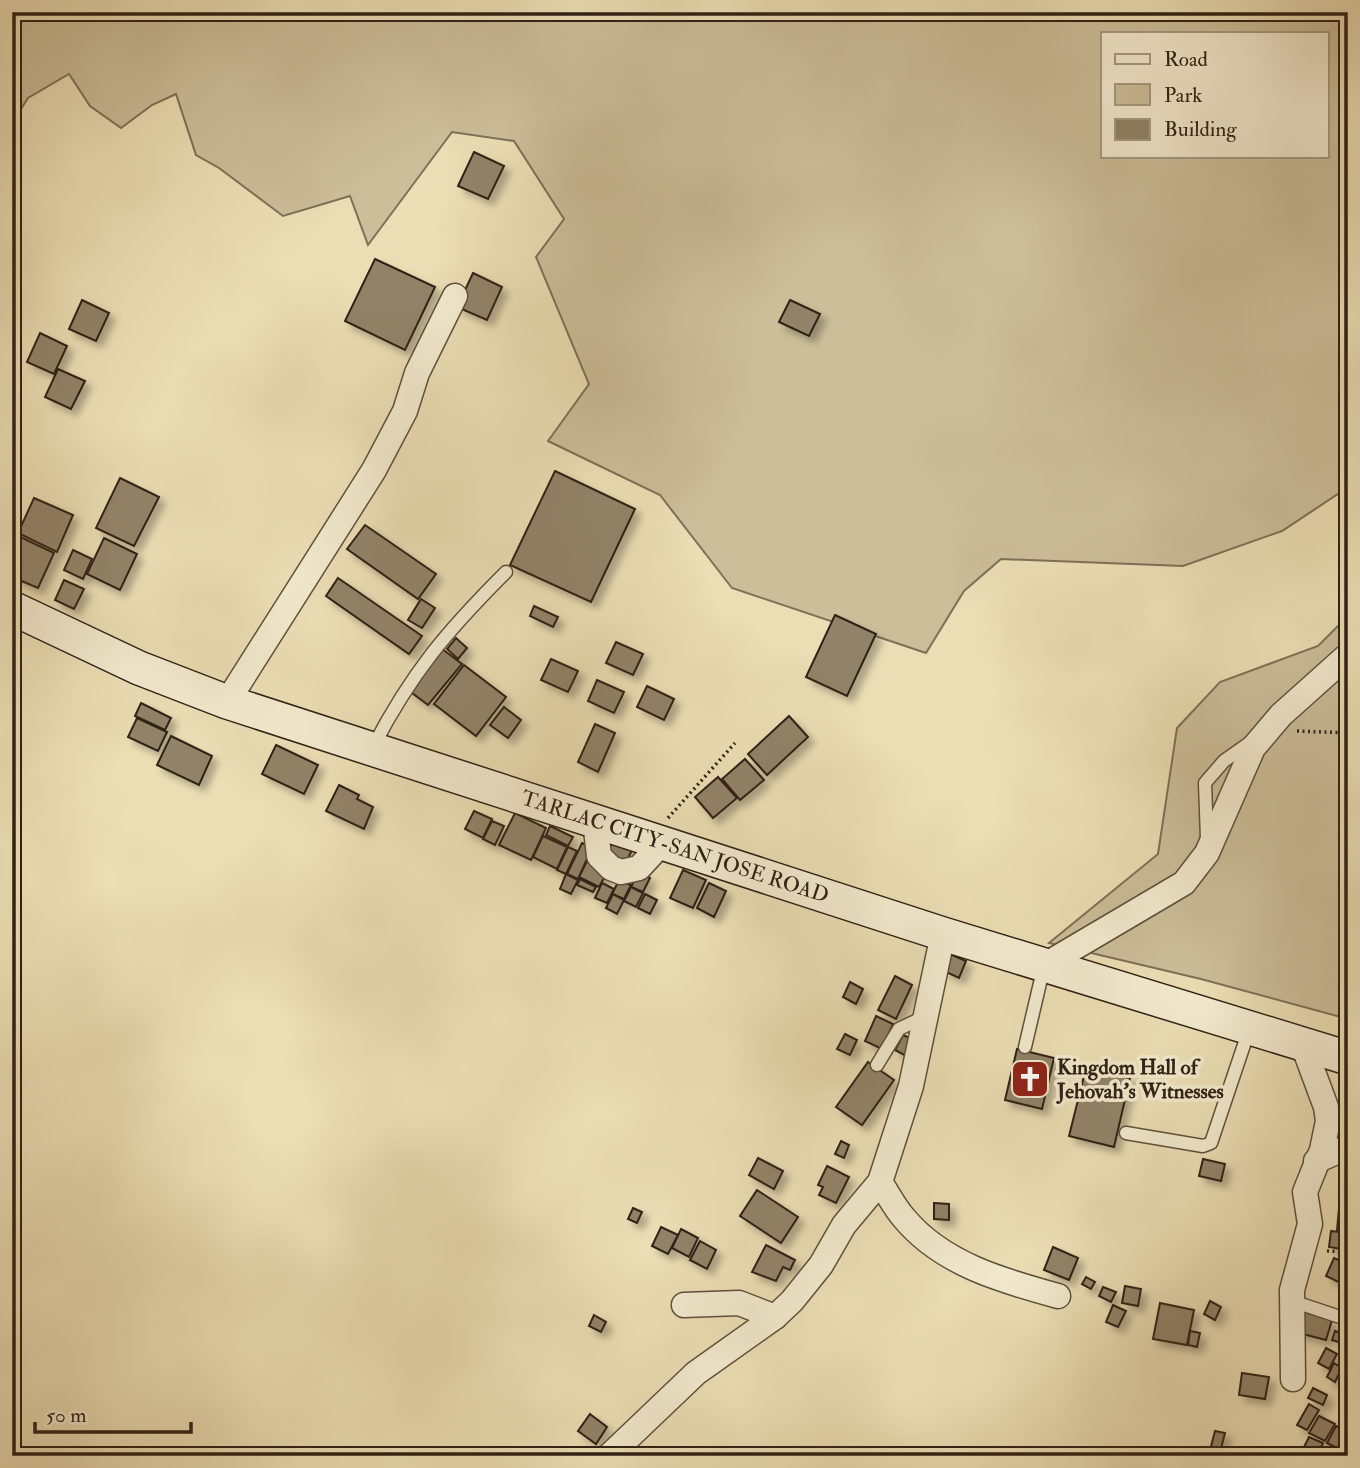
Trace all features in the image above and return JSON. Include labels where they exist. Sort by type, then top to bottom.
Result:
[{"type":"main road","name":"TARLAC CITY-SAN JOSE ROAD","points":[[12,608],[139,668],[227,702],[943,934],[1249,1030],[1348,1058]]},
{"type":"street","points":[[227,702],[373,470],[405,411],[417,373],[455,296]]},
{"type":"street","points":[[1045,965],[1177,888],[1196,870],[1207,853],[1246,760],[1266,730],[1348,655]]},
{"type":"street","points":[[613,1454],[696,1373],[775,1317],[807,1284],[844,1224],[880,1182],[904,1110],[943,934]]},
{"type":"street","points":[[1293,1379],[1292,1301],[1294,1278],[1308,1237],[1305,1192],[1322,1150],[1328,1121],[1326,1107],[1303,1045]]},
{"type":"street","points":[[1316,1161],[1348,1147]]},
{"type":"street","points":[[880,1182],[914,1229],[962,1263],[994,1278],[1058,1296]]},
{"type":"street","points":[[684,1305],[739,1303],[775,1317]]},
{"type":"lane","points":[[372,750],[394,707],[422,663],[506,572]]},
{"type":"lane","points":[[1025,1047],[1045,965]]},
{"type":"lane","points":[[877,1065],[900,1029],[926,1016]]},
{"type":"lane","points":[[1126,1133],[1203,1146],[1211,1143],[1249,1030]]},
{"type":"lane","points":[[1292,1301],[1346,1319]]},
{"type":"path","points":[[1266,730],[1348,733]]},
{"type":"path","points":[[657,841],[693,787],[736,743]]},
{"type":"path","points":[[441,1456],[472,1456]]},
{"type":"green space","points":[[12,12],[1348,12],[1348,499],[1338,494],[1282,531],[1183,566],[1001,559],[964,591],[926,653],[732,588],[660,495],[548,441],[589,384],[536,257],[564,219],[514,141],[452,132],[368,245],[350,196],[283,216],[219,168],[196,155],[176,94],[152,105],[121,128],[90,106],[69,74],[28,98],[12,123]]},
{"type":"green space","points":[[1348,616],[1348,1019],[1201,979],[1049,943],[1158,854],[1177,728],[1220,682],[1318,646]]},
{"type":"building","points":[[474,152],[504,166],[488,199],[458,186]]},
{"type":"building","points":[[375,259],[435,287],[405,350],[345,321]]},
{"type":"building","points":[[473,273],[502,287],[487,320],[457,307]]},
{"type":"building","points":[[82,300],[109,313],[96,341],[69,329]]},
{"type":"building","points":[[790,300],[820,314],[809,336],[779,322]]},
{"type":"building","points":[[40,333],[67,346],[54,374],[27,362]]},
{"type":"building","points":[[58,369],[85,381],[71,409],[45,397]]},
{"type":"building","points":[[555,471],[635,509],[591,602],[510,565]]},
{"type":"building","points":[[120,478],[159,497],[134,546],[96,528]]},
{"type":"building","points":[[34,498],[73,515],[57,552],[18,533]]},
{"type":"building","points":[[365,525],[436,574],[418,599],[347,549]]},
{"type":"building","points":[[14,534],[54,553],[38,588],[12,577]]},
{"type":"building","points":[[104,538],[137,554],[120,590],[87,574]]},
{"type":"building","points":[[73,550],[92,559],[83,579],[64,570]]},
{"type":"building","points":[[338,578],[422,636],[409,654],[326,596]]},
{"type":"building","points":[[64,580],[84,589],[74,609],[55,600]]},
{"type":"building","points":[[421,599],[435,608],[422,628],[408,620]]},
{"type":"building","points":[[534,606],[558,617],[553,627],[530,616]]},
{"type":"building","points":[[835,615],[876,634],[847,696],[806,677]]},
{"type":"building","points":[[456,638],[467,648],[458,659],[447,649]]},
{"type":"building","points":[[616,642],[643,654],[633,675],[606,663]]},
{"type":"building","points":[[441,648],[462,664],[428,705],[408,690]]},
{"type":"building","points":[[551,659],[578,671],[568,692],[541,680]]},
{"type":"building","points":[[464,665],[506,697],[476,736],[434,704]]},
{"type":"building","points":[[597,680],[624,692],[614,713],[588,701]]},
{"type":"building","points":[[647,686],[674,699],[664,720],[637,707]]},
{"type":"building","points":[[141,703],[171,718],[165,730],[135,716]]},
{"type":"building","points":[[504,707],[521,720],[508,738],[490,725]]},
{"type":"building","points":[[789,716],[808,737],[767,775],[748,754]]},
{"type":"building","points":[[137,718],[167,732],[158,751],[128,737]]},
{"type":"building","points":[[595,724],[615,733],[598,772],[578,762]]},
{"type":"building","points":[[171,736],[212,756],[199,785],[157,765]]},
{"type":"building","points":[[276,745],[318,765],[304,794],[262,774]]},
{"type":"building","points":[[745,759],[764,780],[740,800],[722,779]]},
{"type":"building","points":[[718,777],[737,798],[713,818],[695,797]]},
{"type":"building","points":[[339,785],[359,795],[357,799],[373,807],[364,829],[326,811]]},
{"type":"building","points":[[474,811],[492,819],[483,838],[465,829]]},
{"type":"building","points":[[515,813],[546,828],[531,860],[499,845]]},
{"type":"building","points":[[492,821],[504,826],[495,845],[483,839]]},
{"type":"building","points":[[550,826],[573,837],[568,846],[546,835]]},
{"type":"building","points":[[543,836],[567,847],[557,869],[533,857]]},
{"type":"building","points":[[612,840],[632,850],[623,869],[602,859]]},
{"type":"building","points":[[582,843],[592,848],[578,879],[567,874]]},
{"type":"building","points":[[568,847],[577,851],[566,874],[557,870]]},
{"type":"building","points":[[588,859],[609,869],[599,887],[579,877]]},
{"type":"building","points":[[683,870],[706,880],[693,908],[670,898]]},
{"type":"building","points":[[638,872],[650,878],[643,892],[631,887]]},
{"type":"building","points":[[566,874],[578,880],[571,894],[560,889]]},
{"type":"building","points":[[580,879],[596,887],[593,892],[577,885]]},
{"type":"building","points":[[619,880],[631,885],[624,899],[612,894]]},
{"type":"building","points":[[602,883],[614,889],[607,903],[595,898]]},
{"type":"building","points":[[709,883],[726,891],[714,917],[697,908]]},
{"type":"building","points":[[631,887],[643,893],[636,907],[624,901]]},
{"type":"building","points":[[613,894],[624,900],[617,914],[606,908]]},
{"type":"building","points":[[645,894],[657,900],[650,914],[638,908]]},
{"type":"building","points":[[950,954],[966,961],[959,978],[944,971]]},
{"type":"building","points":[[895,976],[912,985],[896,1019],[878,1010]]},
{"type":"building","points":[[850,982],[863,989],[856,1004],[843,997]]},
{"type":"building","points":[[876,1016],[893,1024],[882,1049],[865,1041]]},
{"type":"building","points":[[845,1034],[857,1040],[850,1055],[837,1049]]},
{"type":"building","points":[[903,1035],[916,1041],[908,1057],[895,1050]]},
{"type":"building","name":"Kingdom Hall of Jehovah's Witnesses","points":[[1017,1049],[1054,1058],[1042,1109],[1005,1100]]},
{"type":"building","points":[[868,1062],[894,1080],[862,1125],[836,1107]]},
{"type":"building","points":[[1086,1068],[1130,1078],[1114,1147],[1069,1136]]},
{"type":"building","points":[[841,1141],[849,1145],[844,1158],[835,1154]]},
{"type":"building","points":[[758,1158],[783,1171],[774,1189],[749,1175]]},
{"type":"building","points":[[1203,1159],[1225,1164],[1221,1181],[1199,1176]]},
{"type":"building","points":[[827,1166],[849,1177],[836,1203],[819,1195],[823,1187],[818,1185]]},
{"type":"building","points":[[757,1190],[798,1217],[781,1243],[740,1216]]},
{"type":"building","points":[[1340,1198],[1348,1199],[1348,1231],[1337,1230]]},
{"type":"building","points":[[934,1203],[949,1204],[949,1220],[934,1219]]},
{"type":"building","points":[[633,1208],[642,1212],[637,1223],[628,1219]]},
{"type":"building","points":[[661,1227],[678,1235],[668,1254],[652,1246]]},
{"type":"building","points":[[681,1229],[698,1238],[689,1257],[672,1248]]},
{"type":"building","points":[[1331,1231],[1348,1233],[1348,1250],[1329,1247]]},
{"type":"building","points":[[700,1241],[716,1250],[707,1269],[690,1260]]},
{"type":"building","points":[[766,1245],[795,1260],[790,1270],[783,1267],[776,1281],[752,1272]]},
{"type":"building","points":[[1053,1247],[1078,1258],[1069,1280],[1044,1270]]},
{"type":"building","points":[[1334,1258],[1348,1264],[1347,1286],[1326,1276]]},
{"type":"building","points":[[1086,1277],[1095,1282],[1091,1289],[1082,1284]]},
{"type":"building","points":[[1125,1286],[1141,1289],[1138,1306],[1122,1303]]},
{"type":"building","points":[[1103,1287],[1116,1292],[1111,1302],[1099,1296]]},
{"type":"building","points":[[1210,1301],[1221,1307],[1215,1320],[1204,1314]]},
{"type":"building","points":[[1160,1303],[1194,1310],[1187,1345],[1153,1339]]},
{"type":"building","points":[[1113,1305],[1126,1311],[1118,1327],[1106,1322]]},
{"type":"building","points":[[1301,1311],[1332,1320],[1326,1340],[1295,1332]]},
{"type":"building","points":[[594,1315],[606,1322],[601,1332],[589,1326]]},
{"type":"building","points":[[1190,1331],[1200,1333],[1197,1347],[1188,1345]]},
{"type":"building","points":[[1335,1331],[1348,1335],[1345,1344],[1332,1340]]},
{"type":"building","points":[[1326,1348],[1337,1354],[1329,1369],[1318,1363]]},
{"type":"building","points":[[1334,1363],[1342,1368],[1335,1382],[1327,1377]]},
{"type":"building","points":[[1242,1373],[1269,1377],[1265,1399],[1239,1395]]},
{"type":"building","points":[[1313,1388],[1327,1395],[1323,1405],[1308,1398]]},
{"type":"building","points":[[1309,1404],[1319,1410],[1307,1430],[1297,1425]]},
{"type":"building","points":[[590,1414],[607,1427],[596,1444],[578,1431]]},
{"type":"building","points":[[1319,1416],[1335,1424],[1325,1441],[1309,1433]]},
{"type":"building","points":[[1336,1426],[1348,1432],[1348,1442],[1343,1451],[1327,1443]]},
{"type":"building","points":[[1215,1431],[1225,1433],[1219,1456],[1209,1454]]},
{"type":"building","points":[[1309,1437],[1323,1443],[1317,1456],[1301,1453]]},
{"type":"place","name":"Kingdom Hall of Jehovah's Witnesses","points":[[1030,1079]]}]
